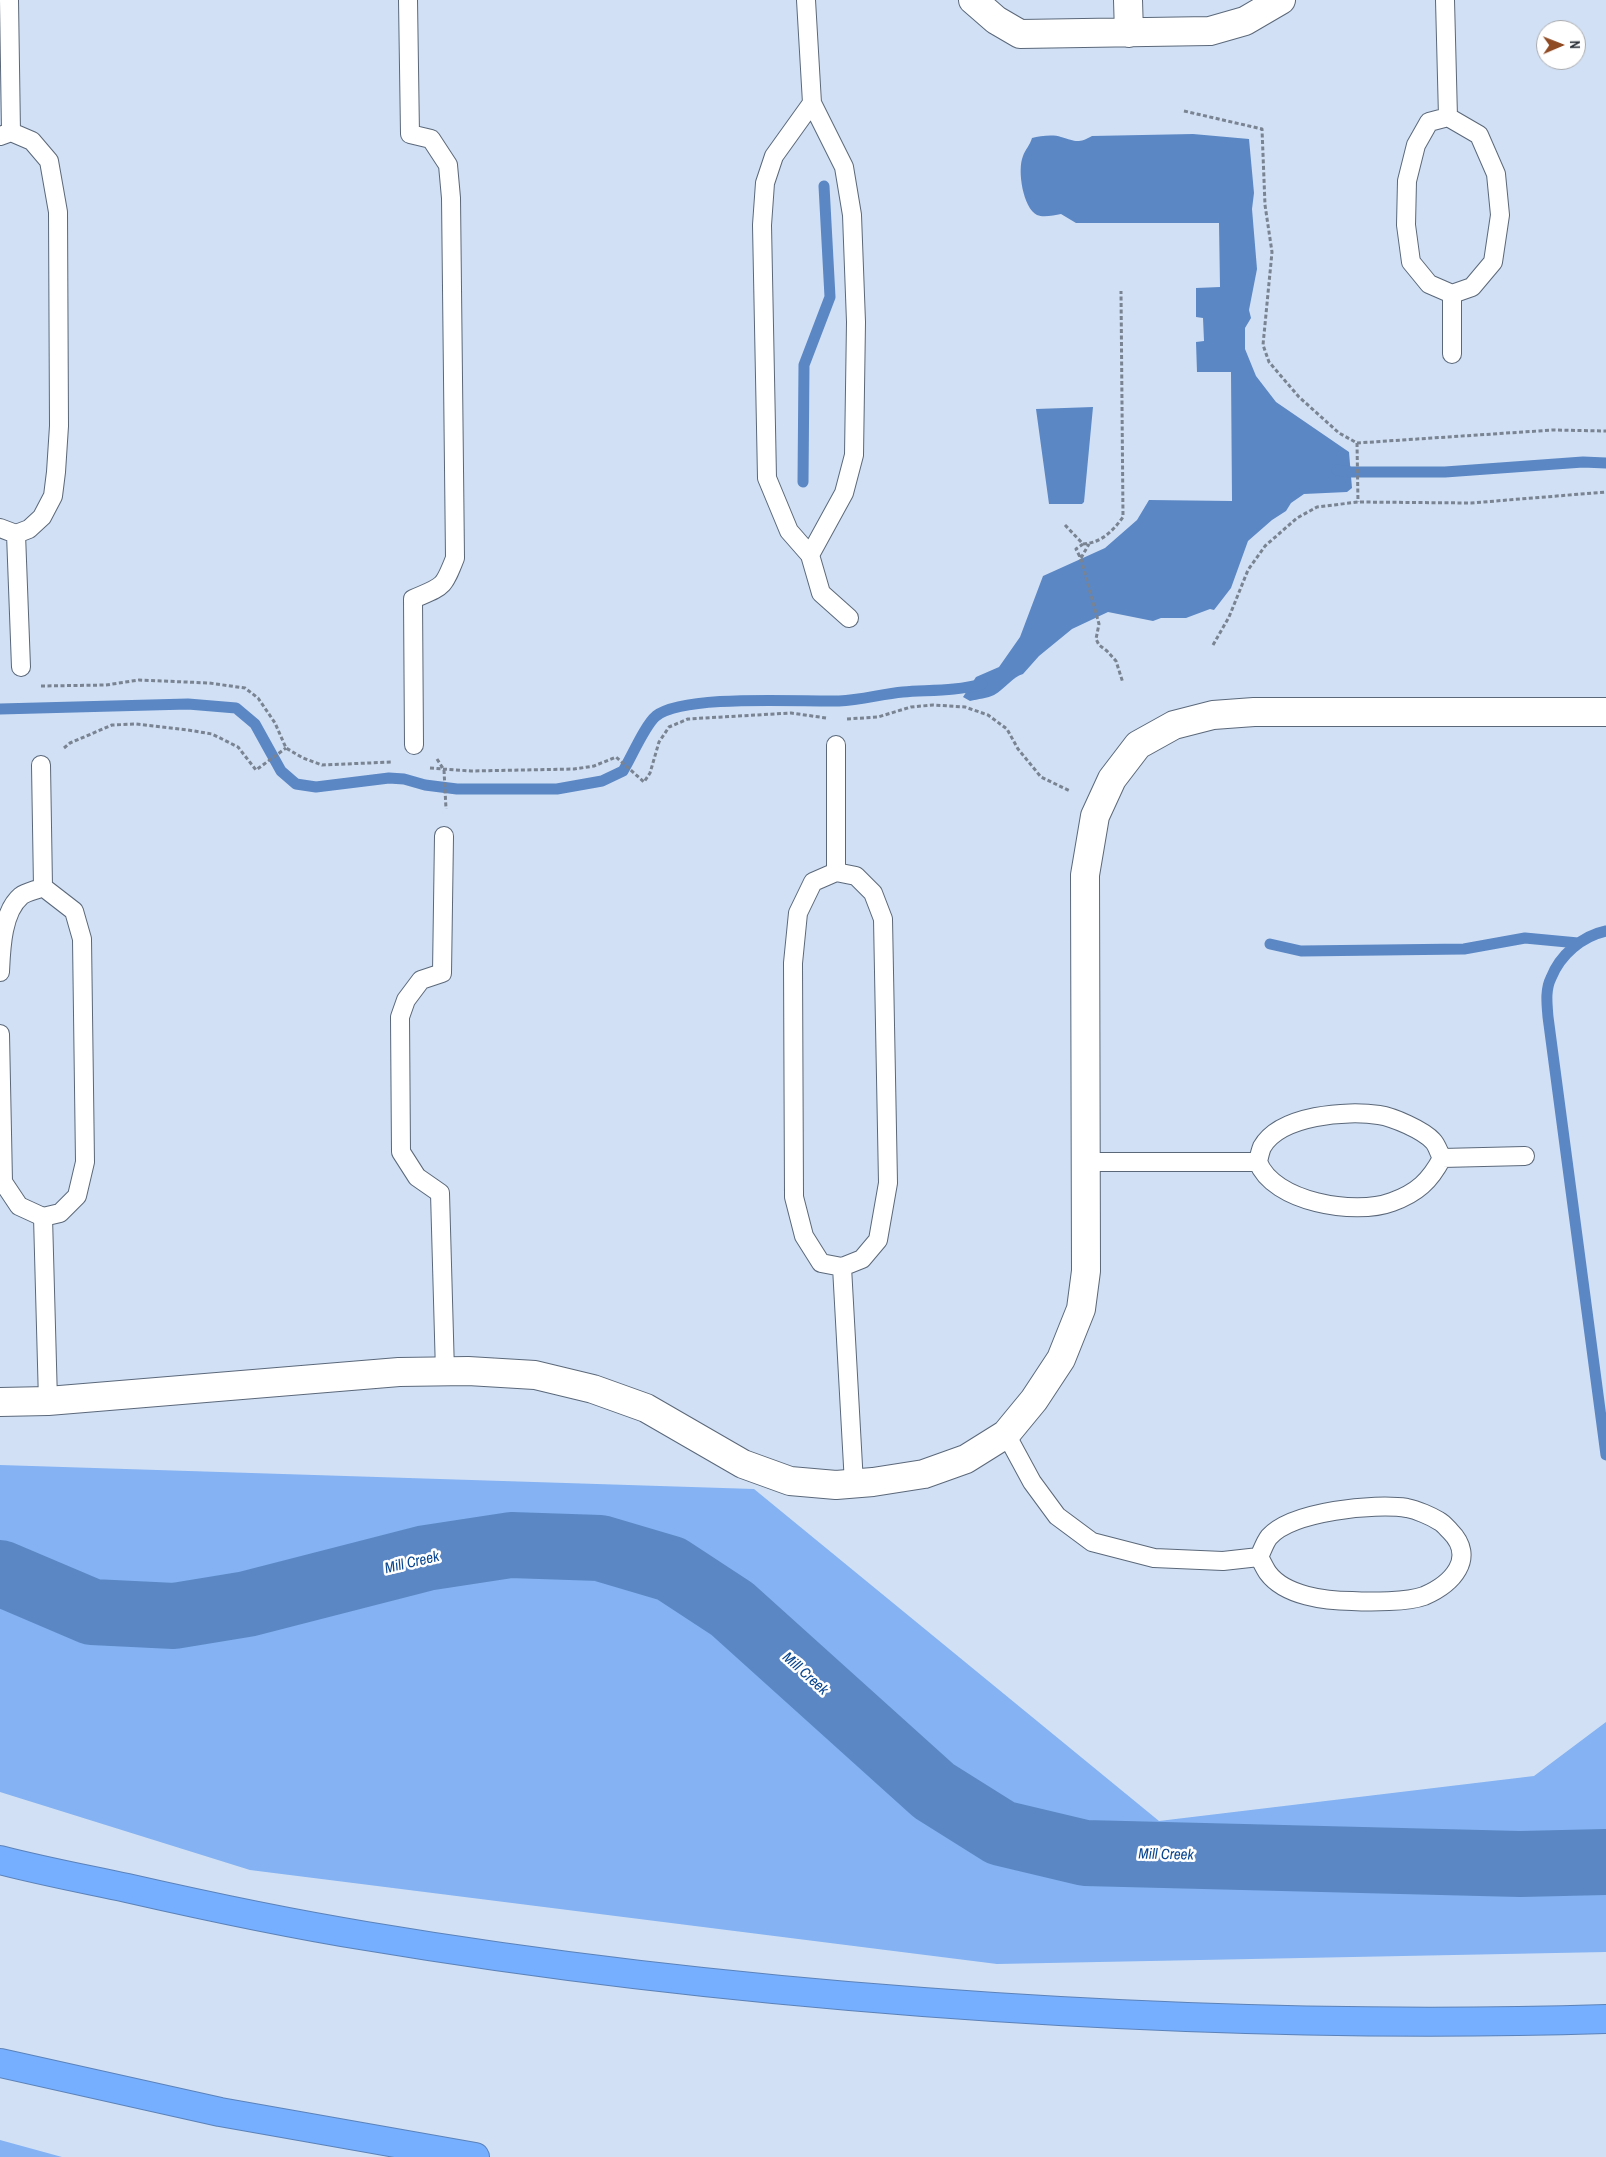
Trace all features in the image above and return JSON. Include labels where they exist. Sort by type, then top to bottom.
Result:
[{"type":"highway","points":[[0,1860],[224,1910],[363,1936],[535,1962],[796,1993],[1169,2018],[1500,2022],[1606,2019]]},
{"type":"highway","points":[[0,2062],[220,2112],[475,2157]]},
{"type":"street","points":[[973,0],[996,20],[1020,34],[1210,31],[1246,21],[1281,0]]},
{"type":"street","points":[[1128,0],[1129,33]]},
{"type":"street","points":[[0,1402],[48,1401],[399,1372],[535,1375],[593,1389],[646,1408],[743,1464],[790,1481],[836,1485],[854,1484],[924,1474],[966,1458],[1006,1434],[1034,1400],[1061,1359],[1081,1309],[1086,1271],[1085,875],[1094,816],[1112,779],[1138,745],[1174,725],[1213,715],[1254,712],[1606,712]]},
{"type":"lane","points":[[0,528],[16,534],[29,529],[42,517],[53,496],[59,426],[58,212],[49,161],[32,141],[6,134],[10,0]]},
{"type":"lane","points":[[408,0],[410,134],[431,139],[448,165],[452,198],[455,528],[455,558],[448,577],[440,587],[413,599],[414,745]]},
{"type":"lane","points":[[806,0],[812,103],[844,167],[852,215],[856,322],[854,455],[844,492],[810,555]]},
{"type":"lane","points":[[1444,0],[1448,117]]},
{"type":"lane","points":[[812,103],[774,156],[766,183],[762,224],[767,478],[789,531],[810,555],[821,594],[849,618]]},
{"type":"lane","points":[[1448,117],[1479,135],[1496,174],[1500,215],[1493,262],[1472,287],[1452,294],[1428,284],[1412,262],[1406,225],[1407,181],[1416,145],[1429,122],[1448,117]]},
{"type":"lane","points":[[1452,294],[1452,354]]},
{"type":"lane","points":[[16,534],[21,667]]},
{"type":"lane","points":[[836,745],[836,872]]},
{"type":"lane","points":[[42,766],[43,887]]},
{"type":"lane","points":[[444,836],[442,973],[421,980],[406,1000],[400,1017],[401,1152],[417,1177],[440,1193],[445,1372]]},
{"type":"lane","points":[[836,872],[856,876],[873,893],[883,919],[888,1173],[878,1240],[862,1259],[842,1267],[821,1263],[804,1236],[794,1197],[793,964],[798,913],[814,882],[836,872]]},
{"type":"lane","points":[[0,972],[1,952],[7,917],[21,896],[43,887]]},
{"type":"lane","points":[[0,1034],[3,1182],[19,1206],[43,1218],[60,1213],[77,1196],[85,1162],[82,938],[74,911],[43,887]]},
{"type":"lane","points":[[1348,1113],[1380,1115],[1417,1129],[1434,1141],[1442,1158],[1432,1176],[1416,1190],[1390,1203],[1356,1207],[1323,1205],[1280,1188],[1262,1172],[1258,1162],[1263,1147],[1279,1130],[1308,1118],[1348,1113]]},
{"type":"lane","points":[[1442,1158],[1525,1156]]},
{"type":"lane","points":[[1087,1162],[1258,1162]]},
{"type":"lane","points":[[43,1218],[48,1401]]},
{"type":"lane","points":[[842,1267],[854,1484]]},
{"type":"lane","points":[[1006,1434],[1032,1482],[1057,1516],[1092,1542],[1154,1558],[1223,1561],[1259,1557]]},
{"type":"lane","points":[[1376,1508],[1408,1508],[1440,1521],[1458,1539],[1463,1555],[1460,1567],[1451,1578],[1423,1596],[1378,1602],[1325,1601],[1285,1587],[1269,1574],[1259,1557],[1270,1537],[1293,1521],[1332,1511],[1376,1508]]},
{"type":"path","points":[[1184,111],[1262,129],[1265,205],[1272,252],[1264,345],[1269,362],[1299,397],[1339,433],[1357,443],[1553,430],[1606,430]]},
{"type":"path","points":[[1120,291],[1123,517],[1115,529],[1096,542],[1083,544],[1076,550],[1081,559],[1099,624],[1096,639],[1099,645],[1116,661],[1123,682]]},
{"type":"path","points":[[1357,443],[1358,502]]},
{"type":"path","points":[[1212,645],[1229,617],[1248,570],[1264,546],[1297,518],[1317,507],[1358,502],[1471,503],[1606,492]]},
{"type":"path","points":[[1065,525],[1083,544]]},
{"type":"path","points":[[1081,559],[1090,544]]},
{"type":"path","points":[[34,687],[106,685],[139,680],[209,683],[245,688],[258,698],[275,723],[286,748],[303,758],[322,764],[397,762]]},
{"type":"path","points":[[838,718],[878,717],[911,707],[933,705],[965,707],[988,715],[1006,729],[1018,749],[1041,777],[1099,805]]},
{"type":"path","points":[[427,768],[444,770],[574,769],[594,766],[616,757],[644,782],[650,773],[658,742],[669,727],[688,719],[791,713],[829,718]]},
{"type":"path","points":[[42,766],[70,743],[112,725],[136,724],[212,734],[238,747],[256,770],[286,748]]},
{"type":"path","points":[[444,770],[445,805]]},
{"type":"shaded area","points":[[1193,134],[1249,139],[1254,193],[1252,209],[1257,269],[1249,310],[1251,318],[1245,328],[1245,349],[1256,376],[1276,402],[1349,452],[1352,488],[1347,492],[1304,494],[1248,541],[1231,588],[1214,610],[1210,609],[1186,618],[1161,618],[1153,621],[1108,612],[1072,629],[1039,656],[1023,674],[994,695],[970,701],[963,697],[976,677],[999,667],[1020,637],[1043,576],[1105,548],[1137,520],[1149,500],[1232,501],[1231,372],[1197,372],[1196,342],[1204,341],[1203,318],[1196,317],[1196,288],[1220,287],[1219,223],[1076,223],[1061,214],[1040,216],[1032,211],[1028,205],[1021,179],[1021,162],[1032,138],[1054,136],[1076,141],[1092,136]]},
{"type":"shaded area","points":[[1093,407],[1084,502],[1082,504],[1049,504],[1036,409]]},
{"type":"shaded area","points":[[0,1465],[754,1489],[1159,1821],[1534,1776],[1606,1722],[1606,1952],[997,1964],[250,1870],[0,1792]]},
{"type":"shaded area","points":[[0,2140],[62,2157],[0,2157]]},
{"type":"waterway","points":[[803,482],[804,365],[830,297],[824,186]]},
{"type":"waterway","points":[[1337,470],[1351,472],[1445,472],[1583,462],[1606,463]]},
{"type":"waterway","points":[[0,709],[188,704],[236,708],[255,724],[281,771],[296,784],[316,787],[389,778],[457,789],[557,789],[602,781],[623,771],[652,720],[671,709],[716,702],[839,701],[903,692],[953,689],[982,684]]},
{"type":"waterway","points":[[1606,931],[1580,942],[1566,954],[1551,978],[1547,997],[1548,1017],[1606,1455]]},
{"type":"waterway","points":[[1270,944],[1301,951],[1464,949],[1525,938],[1578,943]]},
{"type":"waterway","name":"Mill Creek","points":[[0,1573],[92,1612],[174,1616],[247,1604],[426,1558],[511,1545],[600,1548],[671,1569],[732,1609],[934,1791],[1001,1833],[1085,1853],[1520,1864],[1606,1862]]}]
